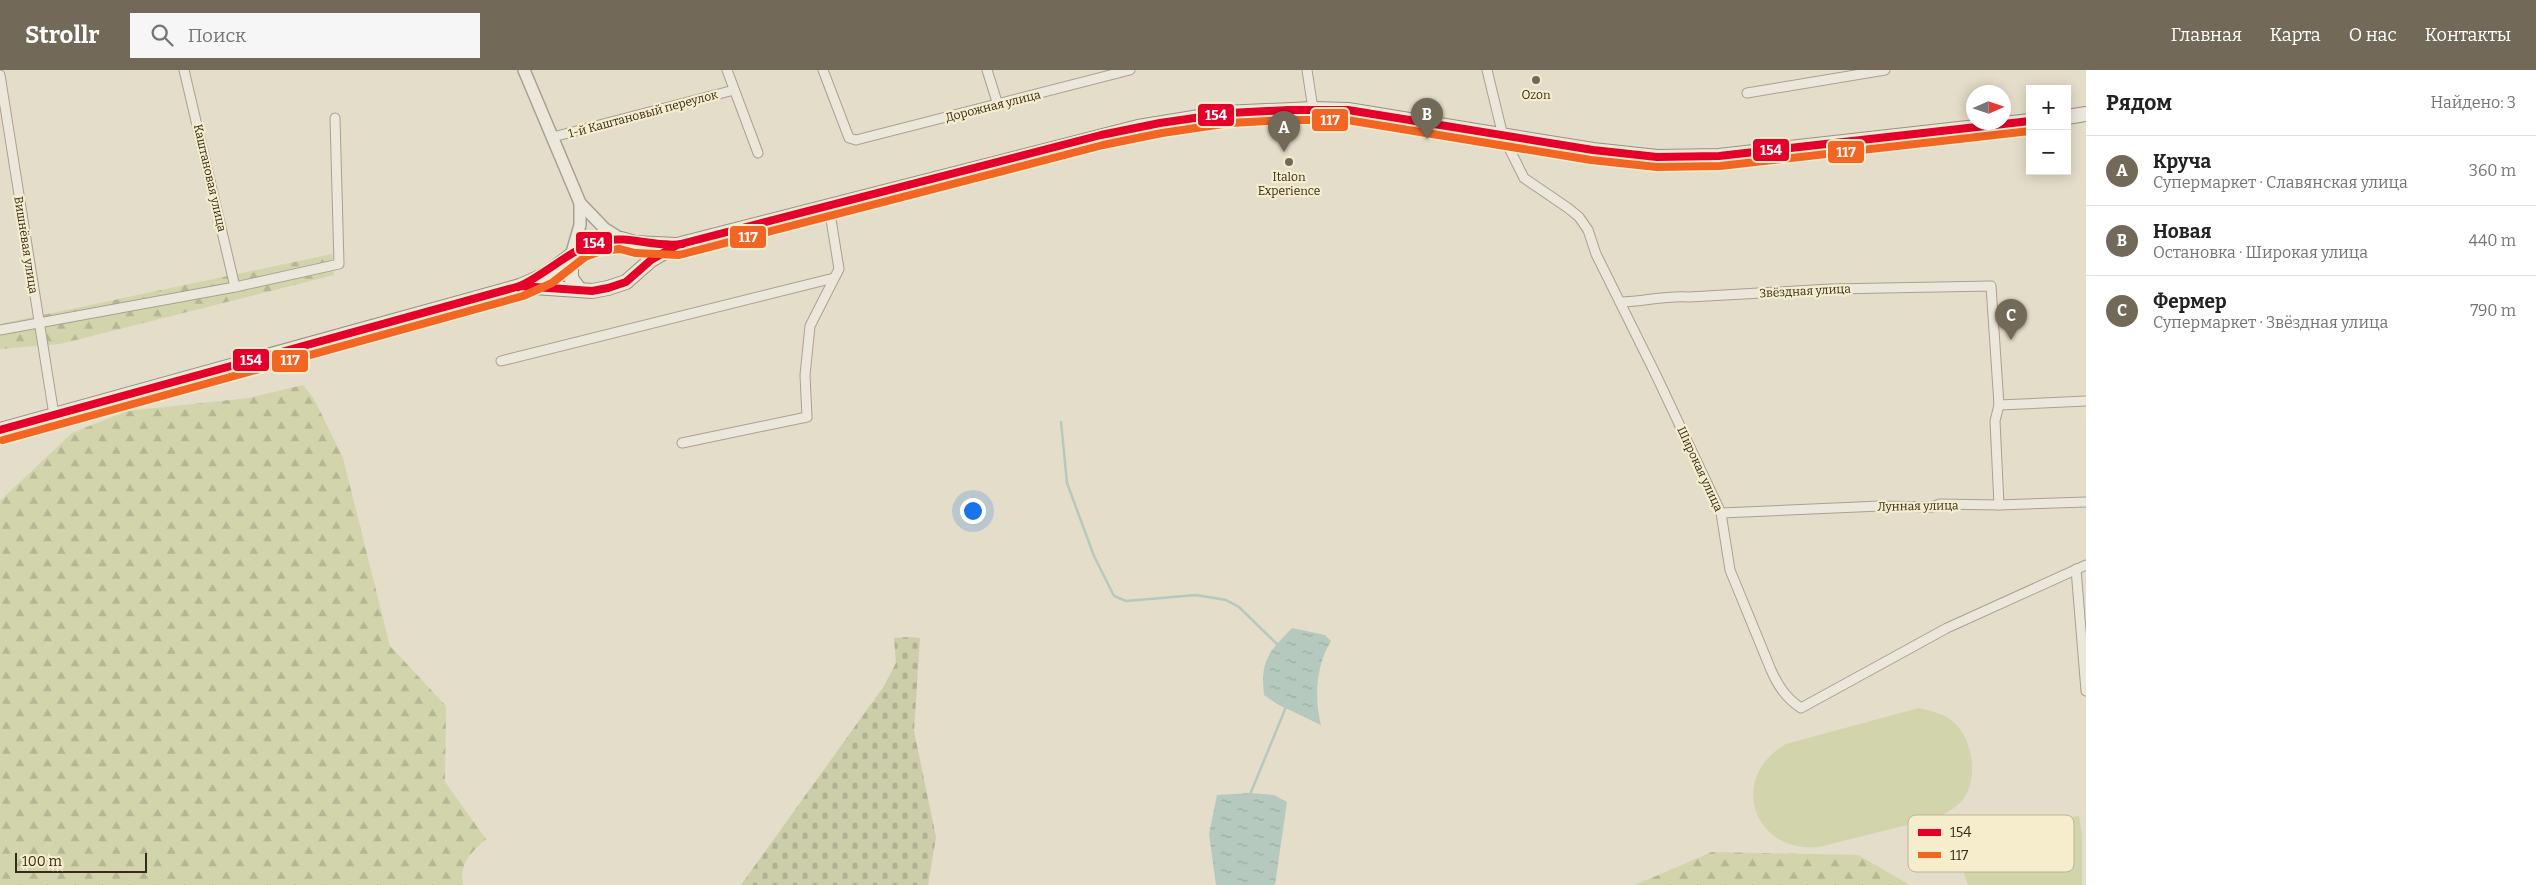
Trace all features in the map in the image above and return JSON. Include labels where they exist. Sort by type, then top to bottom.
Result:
[{"type":"main road","points":[[520,286],[579,289],[592,292],[626,282],[651,260],[677,245],[1138,127],[1224,113],[1313,109],[1348,110],[1503,136],[1648,156],[1720,156],[2026,121]]},
{"type":"main road","points":[[2071,116],[2086,114]]},
{"type":"main road","points":[[0,430],[520,286],[546,274],[571,256],[575,250],[606,240],[621,239],[635,243],[677,245]]},
{"type":"main road","points":[[621,239],[635,253],[637,262],[635,275]]},
{"type":"main road","points":[[571,256],[571,278],[579,289]]},
{"type":"street","name":"Каштановая улица","points":[[184,70],[235,287]]},
{"type":"street","points":[[524,70],[580,203],[605,229],[621,239]]},
{"type":"street","points":[[727,70],[758,153]]},
{"type":"street","name":"Дорожная улица","points":[[823,70],[848,138],[856,140],[1130,70]]},
{"type":"street","points":[[986,70],[998,105]]},
{"type":"street","points":[[1307,70],[1313,109]]},
{"type":"street","name":"Широкая улица","points":[[1487,70],[1503,136],[1524,178],[1579,217],[1588,230],[1596,254],[1721,513],[1730,570],[1771,670],[1778,685],[1790,701],[1801,708],[1946,628],[2047,585],[2086,565]]},
{"type":"street","points":[[1747,93],[1884,70]]},
{"type":"street","name":"Вишнёвая улица","points":[[0,74],[38,324],[54,415]]},
{"type":"street","name":"1-й Каштановый переулок","points":[[553,137],[734,90]]},
{"type":"street","points":[[0,330],[235,287],[339,264],[335,118]]},
{"type":"street","points":[[571,256],[580,225],[580,203]]},
{"type":"street","points":[[682,443],[808,417],[805,375],[810,326],[839,269],[829,206]]},
{"type":"street","points":[[501,361],[834,278]]},
{"type":"street","name":"Звёздная улица","points":[[1620,302],[1639,302],[1668,295],[1689,297],[1831,289],[1992,286],[2000,405]]},
{"type":"street","points":[[1999,505],[1995,421],[2000,405],[2086,401]]},
{"type":"street","name":"Лунная улица","points":[[1721,513],[1880,506],[1932,508],[1940,504],[1999,505],[2086,502]]},
{"type":"street","points":[[2076,570],[2086,691]]},
{"type":"green space","points":[[332,254],[334,275],[60,344],[0,349],[0,324]]},
{"type":"green space","points":[[303,385],[314,399],[343,458],[390,646],[446,706],[445,782],[486,839],[467,859],[463,870],[463,885],[0,885],[0,501],[72,433],[127,411],[249,398]]},
{"type":"green space","points":[[894,638],[920,638],[914,731],[936,837],[928,885],[741,885],[884,686],[896,663]]},
{"type":"green space","points":[[1919,708],[1940,714],[1951,720],[1964,736],[1969,746],[1971,757],[1972,768],[1969,789],[1956,806],[1942,815],[1908,815],[1908,825],[1819,847],[1796,846],[1777,838],[1764,826],[1756,810],[1753,793],[1757,775],[1768,758],[1786,744]]},
{"type":"green space","points":[[2079,816],[2082,835],[2082,885],[1968,885],[1963,872],[2074,872],[2074,817]]},
{"type":"green space","points":[[1712,852],[1858,855],[1910,885],[1635,885]]},
{"type":"water","points":[[1292,628],[1325,635],[1331,641],[1319,671],[1317,693],[1321,725],[1277,704],[1264,695],[1263,673],[1268,657]]},
{"type":"water","points":[[1250,793],[1274,795],[1287,802],[1275,885],[1216,885],[1209,834],[1217,795]]},
{"type":"waterway","points":[[1061,422],[1067,483],[1094,556],[1114,596],[1126,601],[1196,595],[1226,600],[1239,607],[1278,645]]},
{"type":"waterway","points":[[1249,797],[1286,707]]},
{"type":"transit line","name":"154","points":[[0,430],[520,286],[592,291],[608,288],[626,282],[651,260],[677,245],[1101,135],[1160,123],[1229,113],[1288,110],[1348,110],[1593,150],[1657,157],[1719,156],[2026,121]]},
{"type":"transit line","name":"117","points":[[3,440],[523,296],[552,283],[585,257],[601,251],[620,249],[635,253],[679,255],[1103,145],[1162,133],[1230,123],[1347,120],[1591,160],[1657,167],[1720,166],[2026,131]]},
{"type":"transit line","name":"154","points":[[518,287],[529,282],[569,255],[591,244],[602,241],[622,240],[672,245],[682,244]]},
{"type":"place","name":"Ozon","points":[[1536,80]]},
{"type":"place","name":"Новая","points":[[1427,139]]},
{"type":"place","name":"Круча","points":[[1284,152]]},
{"type":"place","name":"Italon Experience","points":[[1289,162]]},
{"type":"place","name":"Фермер","points":[[2011,340]]}]
